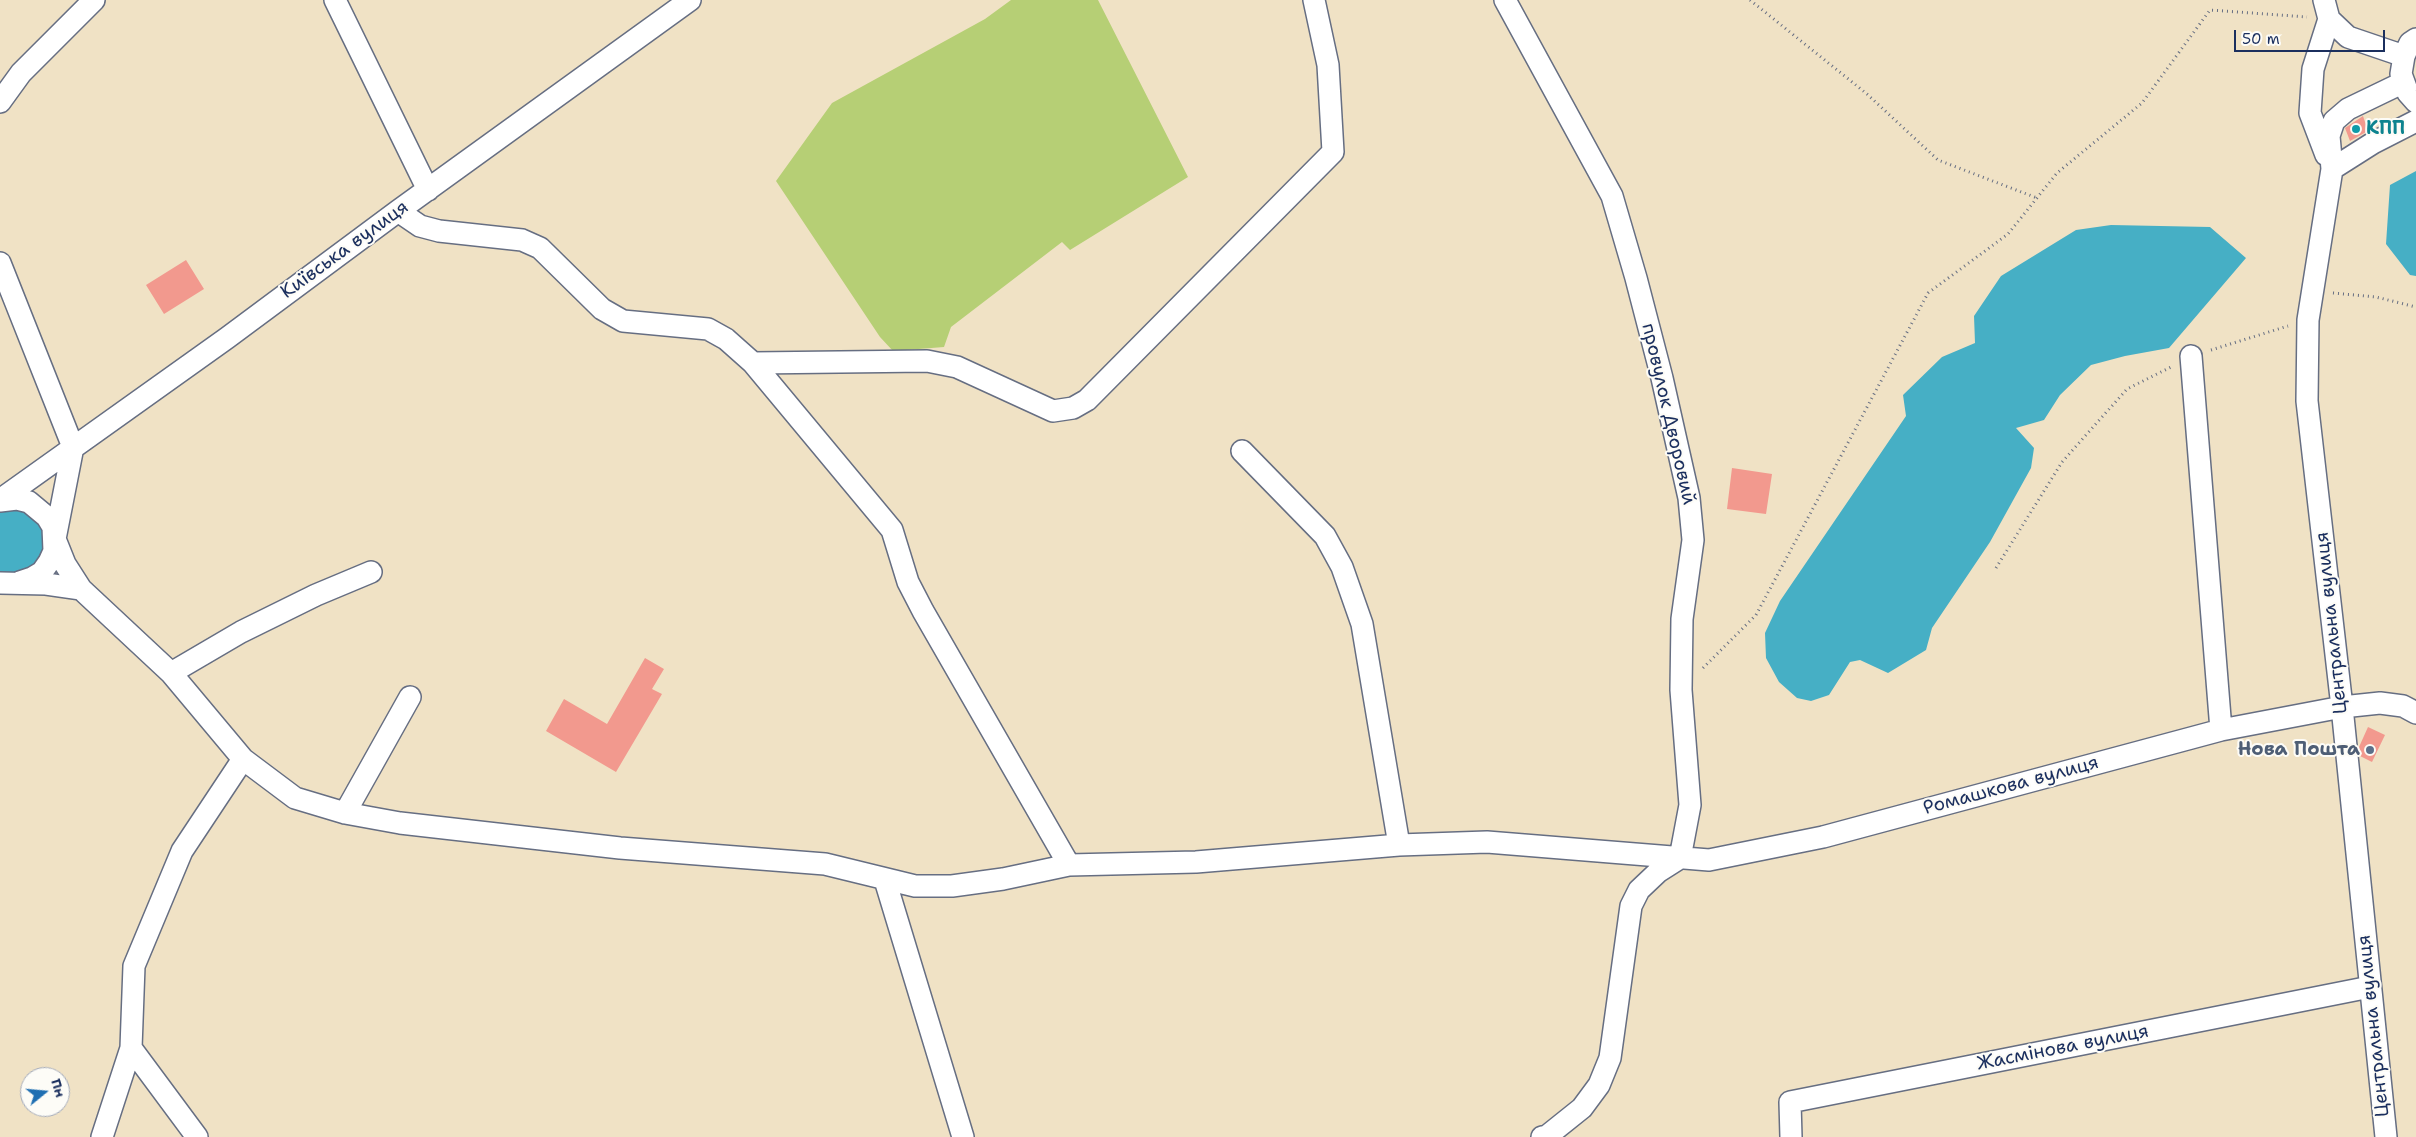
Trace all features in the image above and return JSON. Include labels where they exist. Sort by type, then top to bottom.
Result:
[{"type":"street","points":[[0,102],[21,73],[94,0]]},
{"type":"street","points":[[335,0],[428,190]]},
{"type":"street","name":"Київська вулиця","points":[[0,500],[227,338],[398,211],[690,0]]},
{"type":"street","points":[[754,363],[927,361],[957,366],[1052,410],[1073,408],[1088,400],[1333,152],[1328,65],[1314,0]]},
{"type":"street","name":"провулок Дворовий","points":[[1504,0],[1612,196],[1655,351],[1689,498],[1693,540],[1682,619],[1681,690],[1690,805],[1680,858]]},
{"type":"street","points":[[2326,10],[2348,37],[2410,47],[2401,74],[2408,93],[2416,102]]},
{"type":"street","points":[[2326,10],[2313,69],[2310,113],[2332,169],[2373,143],[2416,120]]},
{"type":"street","name":"Центральна вулиця","points":[[2386,1137],[2342,707],[2307,400],[2308,320],[2332,169],[2329,136],[2334,121],[2348,109],[2404,82]]},
{"type":"street","points":[[398,211],[420,226],[439,231],[522,240],[540,248],[602,309],[623,321],[708,329],[726,339],[754,363],[892,530],[908,582],[923,612],[1069,865]]},
{"type":"street","points":[[0,263],[73,447],[54,551],[42,572],[21,582],[2,587]]},
{"type":"street","points":[[2190,356],[2221,730]]},
{"type":"street","points":[[1242,451],[1325,536],[1342,567],[1362,624],[1399,845]]},
{"type":"street","name":"Ромашкова вулиця","points":[[0,500],[17,499],[29,502],[39,508],[53,527],[55,539],[65,564],[81,589],[171,672],[243,759],[295,798],[345,813],[400,823],[620,848],[825,864],[915,886],[952,886],[1003,879],[1069,865],[1196,862],[1399,845],[1487,842],[1709,860],[1823,837],[2221,730],[2342,707],[2380,703],[2403,706],[2416,713]]},
{"type":"street","points":[[171,672],[240,632],[316,595],[371,572]]},
{"type":"street","points":[[2,587],[46,584],[81,589]]},
{"type":"street","points":[[345,813],[410,697]]},
{"type":"street","points":[[102,1137],[131,1048],[134,966],[182,851],[243,759]]},
{"type":"street","points":[[1542,1137],[1582,1108],[1599,1085],[1610,1058],[1631,906],[1639,890],[1658,872],[1680,858]]},
{"type":"street","points":[[885,880],[963,1137]]},
{"type":"street","name":"Жасмінова вулиця","points":[[1791,1137],[1790,1102],[2370,986]]},
{"type":"street","points":[[131,1048],[197,1137]]},
{"type":"path","points":[[1750,0],[1867,94],[1938,160],[2037,198]]},
{"type":"path","points":[[1681,690],[1756,615],[1928,293],[2008,234],[2057,173],[2142,103],[2210,10],[2326,10]]},
{"type":"path","points":[[2313,291],[2376,296],[2416,307]]},
{"type":"path","points":[[1996,568],[2062,462],[2127,389],[2190,356],[2308,320]]},
{"type":"green space","points":[[1011,0],[1098,0],[1188,177],[1070,250],[1062,242],[951,327],[944,347],[893,351],[880,337],[776,181],[832,103],[985,19]]},
{"type":"water","points":[[2416,171],[2416,276],[2410,275],[2386,244],[2390,185]]},
{"type":"water","points":[[2111,225],[2210,227],[2246,258],[2169,348],[2125,356],[2091,365],[2060,395],[2044,420],[2016,428],[2034,448],[2031,468],[1990,542],[1932,628],[1926,650],[1888,673],[1860,660],[1850,662],[1829,695],[1811,701],[1797,698],[1779,682],[1766,658],[1765,633],[1780,601],[1906,416],[1903,395],[1942,357],[1975,343],[1974,316],[2001,276],[2076,230]]},
{"type":"water","points":[[12,508],[33,514],[45,531],[45,553],[31,570],[9,574],[0,571],[0,511]]},
{"type":"building","name":"КПП","points":[[2363,116],[2368,131],[2350,141],[2345,128]]},
{"type":"building","points":[[186,260],[204,289],[164,314],[146,285]]},
{"type":"building","points":[[1732,468],[1772,474],[1766,514],[1727,509]]},
{"type":"building","points":[[645,658],[664,669],[652,689],[662,694],[616,772],[546,731],[564,699],[607,724]]},
{"type":"building","points":[[2368,727],[2385,735],[2372,762],[2360,756],[2359,747]]},
{"type":"place","name":"КПП","points":[[2356,129]]},
{"type":"place","name":"Нова Пошта","points":[[2370,750]]}]
